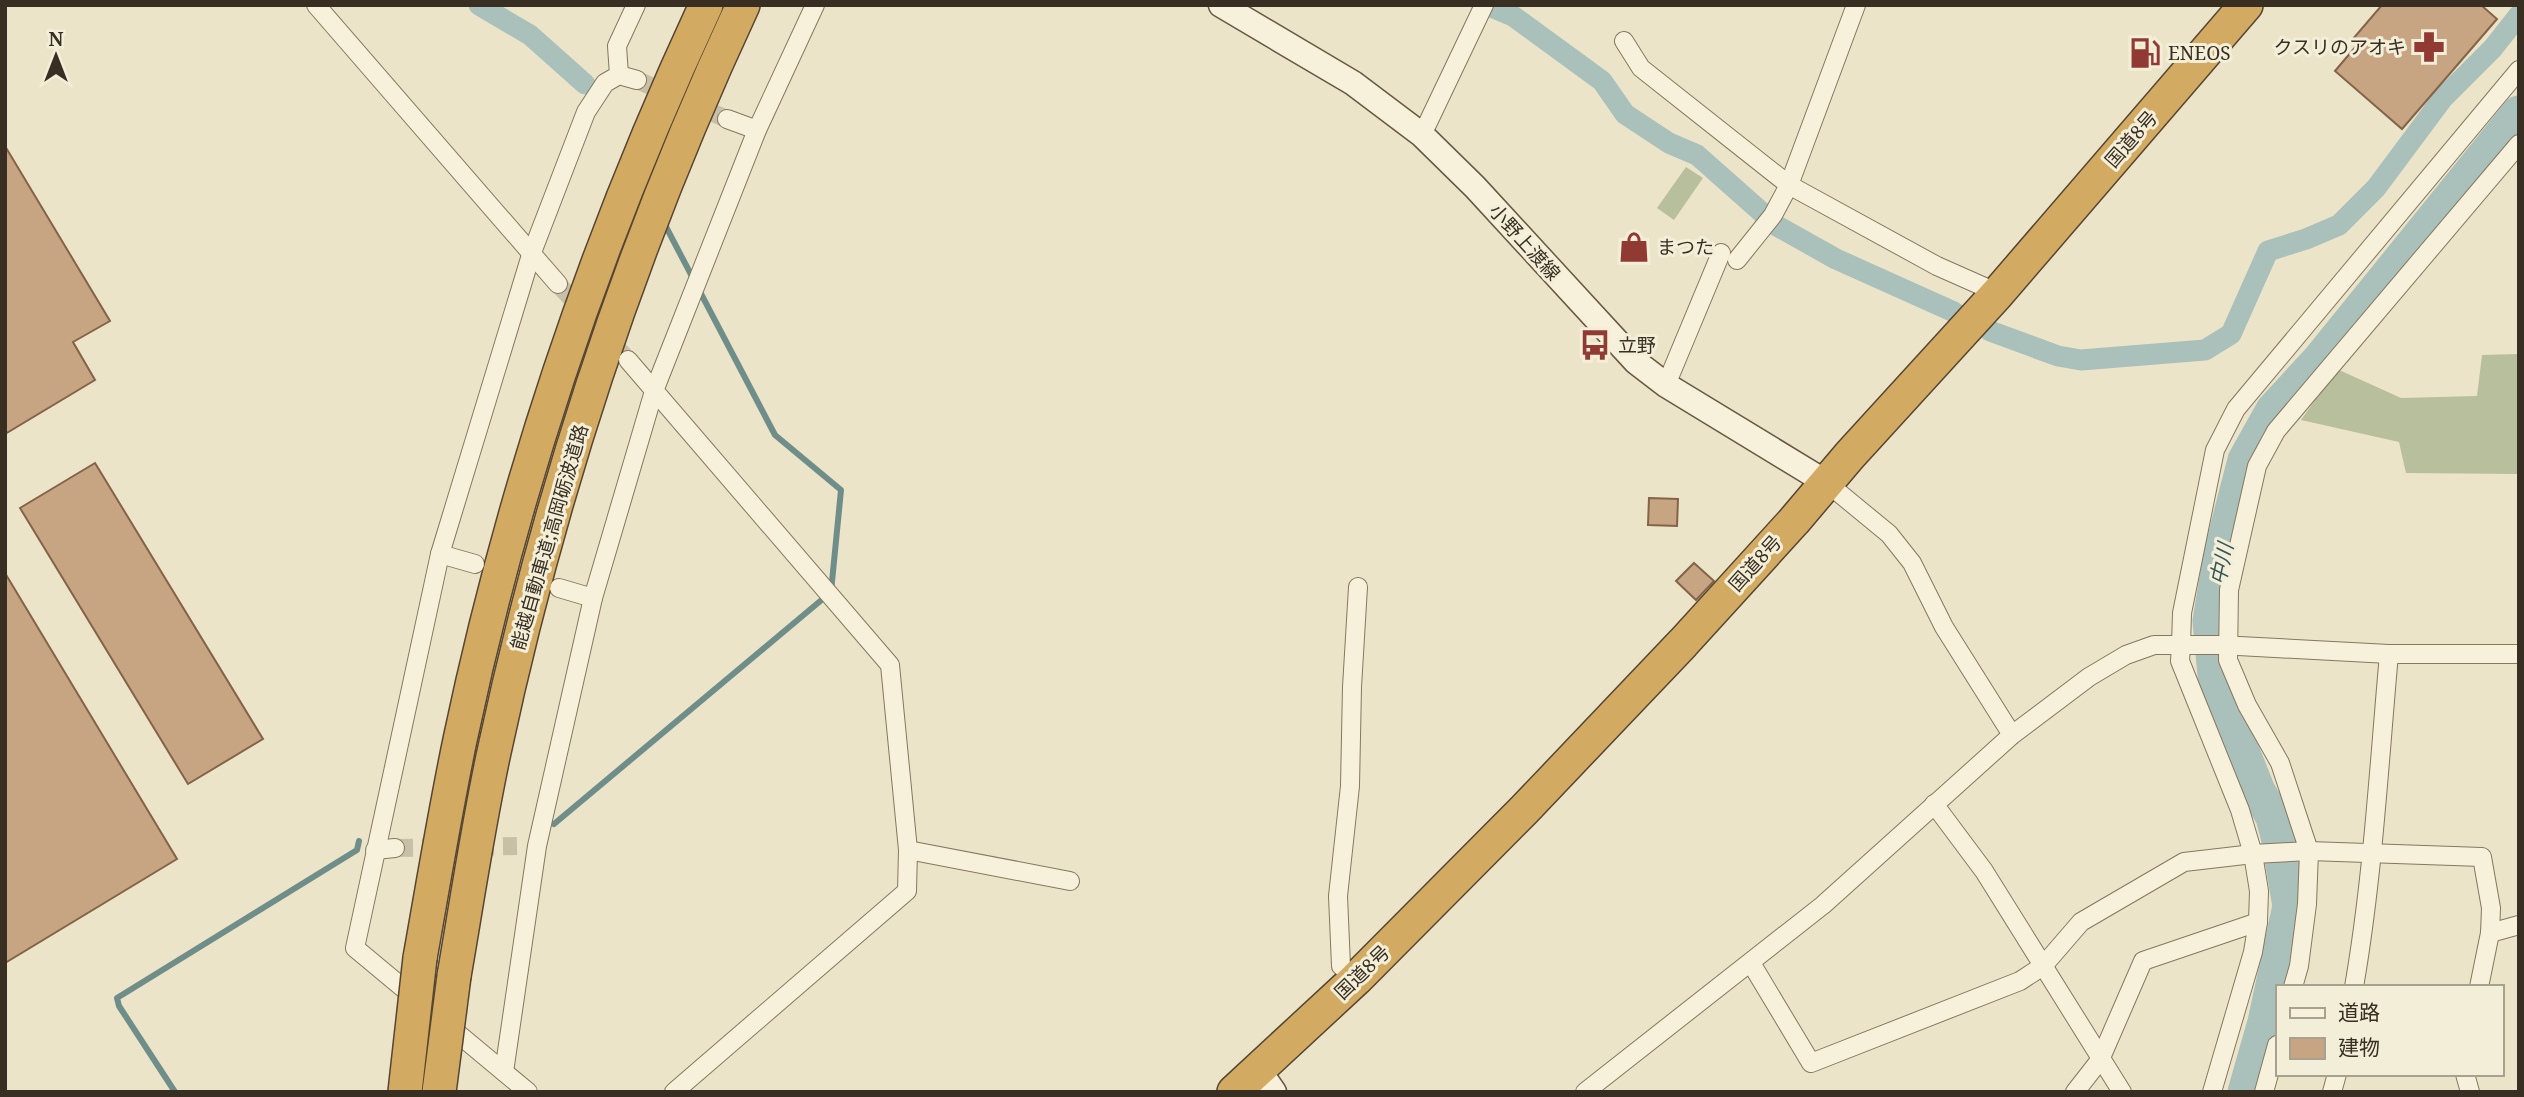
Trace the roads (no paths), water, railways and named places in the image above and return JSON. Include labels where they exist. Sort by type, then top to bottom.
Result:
[{"type":"highway","name":"能越自動車道;高岡砺波道路","points":[[405,1092],[420,958],[461,738],[517,512],[554,391],[600,258],[644,143],[706,5]]},
{"type":"highway","name":"能越自動車道;高岡砺波道路","points":[[439,1092],[454,975],[494,752],[521,635],[558,499],[587,402],[671,171],[743,5]]},
{"type":"highway","name":"国道8号","points":[[1234,1092],[1266,1081],[1356,979],[1616,713],[1998,293],[2246,5]]},
{"type":"main road","name":"小野上渡線","points":[[1221,5],[1353,83],[1422,135],[1475,187],[1636,362],[1666,385],[1827,483]]},
{"type":"street","points":[[317,5],[558,284]]},
{"type":"street","points":[[619,75],[617,46],[636,5]]},
{"type":"street","points":[[504,1072],[537,846],[593,598],[654,391],[757,130],[815,5]]},
{"type":"street","points":[[1422,135],[1484,5]]},
{"type":"street","points":[[1666,385],[1729,257],[1770,218],[1788,185],[1856,5]]},
{"type":"street","points":[[1624,41],[1641,68],[1788,185],[1937,266],[1998,293]]},
{"type":"street","points":[[2212,1092],[2253,952],[2259,891],[2257,854],[2180,661],[2185,645],[2182,613],[2215,450],[2236,409],[2519,70]]},
{"type":"street","points":[[528,1092],[355,948],[440,554],[531,255],[586,112],[605,83],[619,75],[637,80]]},
{"type":"street","points":[[727,119],[757,130]]},
{"type":"street","points":[[2294,985],[2299,966],[2307,904],[2304,852],[2280,763],[2247,705],[2224,645],[2229,590],[2257,466],[2276,431],[2519,144]]},
{"type":"street","points":[[628,360],[890,665],[908,850],[907,891],[674,1092]]},
{"type":"street","points":[[1827,483],[1889,534],[1912,563],[1944,627],[2012,734]]},
{"type":"street","points":[[440,554],[475,564]]},
{"type":"street","points":[[1356,979],[1341,966],[1338,896],[1350,786],[1352,687],[1359,587]]},
{"type":"street","points":[[559,588],[593,598]]},
{"type":"street","points":[[1585,1092],[1823,905],[2012,734],[2089,677],[2126,654],[2154,645],[2224,645],[2389,654],[2519,654]]},
{"type":"street","points":[[2354,985],[2372,853],[2389,654]]},
{"type":"street","points":[[1934,804],[1984,872],[2122,1092]]},
{"type":"street","points":[[517,846],[537,846]]},
{"type":"street","points":[[374,850],[395,848]]},
{"type":"street","points":[[908,850],[1070,881]]},
{"type":"street","points":[[1751,962],[1811,1063],[2020,981],[2043,966],[2081,922],[2184,862],[2257,854],[2372,853],[2482,857],[2491,908],[2490,933],[2479,985]]},
{"type":"street","points":[[2076,1092],[2100,1060],[2143,961],[2258,922]]},
{"type":"street","points":[[2490,933],[2519,925]]},
{"type":"street","points":[[2264,1092],[2276,1049]]},
{"type":"waterway","points":[[479,5],[530,35],[585,84]]},
{"type":"waterway","points":[[1487,5],[1513,16],[1602,81],[1625,114],[1669,143],[1697,155],[1777,226],[1836,259],[1954,312]]},
{"type":"waterway","points":[[1990,331],[2058,356],[2081,360],[2205,350],[2231,334],[2268,251],[2339,225],[2376,188],[2443,98],[2493,48],[2519,15]]},
{"type":"waterway","name":"中川","points":[[2245,1092],[2265,1022],[2290,906],[2273,817],[2258,791],[2216,686],[2210,621],[2221,553],[2245,460],[2273,410],[2320,359],[2519,113]]},
{"type":"waterway","points":[[554,824],[831,592],[841,490],[775,435],[664,223]]},
{"type":"waterway","points":[[175,1092],[119,1006],[117,998],[357,850],[359,841]]},
{"type":"tunnel","points":[[637,80],[727,119]]},
{"type":"tunnel","points":[[558,284],[628,360]]},
{"type":"tunnel","points":[[395,848],[517,846]]},
{"type":"place","name":"クスリのアオキ","points":[[2429,47]]},
{"type":"place","name":"ENEOS","points":[[2145,53]]},
{"type":"place","name":"まつた","points":[[1634,247]]},
{"type":"place","name":"立野","points":[[1595,345]]}]
